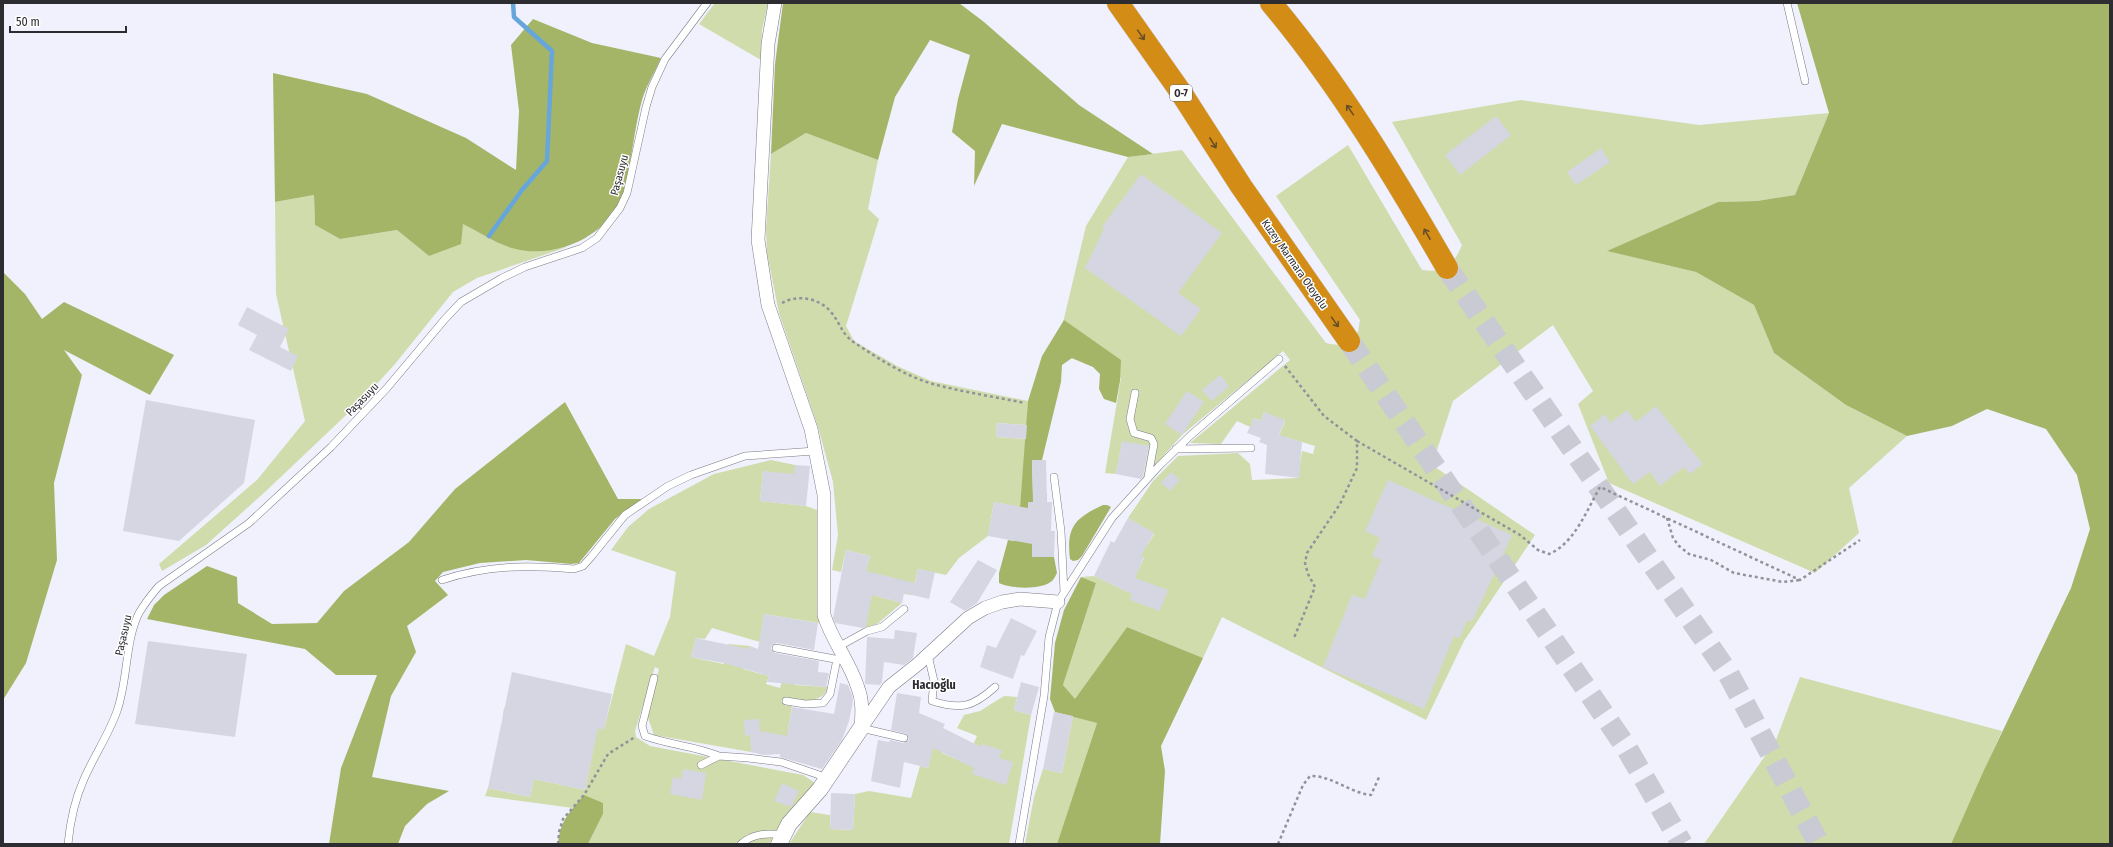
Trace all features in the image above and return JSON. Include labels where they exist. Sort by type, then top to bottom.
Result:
[{"type":"highway","name":"Kuzey Marmara Otoyolu","points":[[1118,3],[1180,91],[1241,186],[1349,341]]},
{"type":"highway","points":[[1270,3],[1294,30],[1372,142],[1401,187],[1446,268]]},
{"type":"street","points":[[776,3],[768,44],[763,166],[758,240],[761,271],[770,312],[811,429],[824,495],[824,615],[841,656],[859,689],[862,709],[861,728]]},
{"type":"street","points":[[781,840],[789,824],[828,778],[889,687],[928,655],[968,618],[985,608],[1020,599],[1061,598]]},
{"type":"lane","name":"Paşasuyu","points":[[68,844],[74,809],[83,780],[117,713],[123,694],[133,631],[138,614],[147,599],[159,586],[249,523],[331,447],[388,388],[444,319],[461,302],[502,278],[525,267],[582,248],[596,238],[620,208],[627,194],[646,107],[655,80],[665,59],[707,3]]},
{"type":"lane","points":[[1787,3],[1805,81]]},
{"type":"lane","points":[[1019,844],[1044,696],[1049,637],[1061,598],[1112,518],[1148,478],[1176,449],[1280,359]]},
{"type":"lane","points":[[1135,393],[1130,419],[1134,433],[1151,438],[1154,444],[1148,478]]},
{"type":"lane","points":[[1176,449],[1251,448]]},
{"type":"lane","points":[[442,580],[468,572],[519,566],[574,569],[583,566],[625,516],[668,486],[685,478],[745,456],[815,451]]},
{"type":"lane","points":[[1054,477],[1060,531],[1061,598]]},
{"type":"lane","points":[[786,701],[805,704],[823,703],[830,694],[841,656],[867,631],[882,627],[904,609]]},
{"type":"lane","points":[[776,648],[841,656]]},
{"type":"lane","points":[[928,655],[934,681],[932,701],[948,706],[965,706],[980,700],[995,687]]},
{"type":"lane","points":[[654,678],[644,713],[642,726],[645,736],[658,741],[704,750],[719,756],[781,762],[828,778]]},
{"type":"lane","points":[[861,728],[904,738]]},
{"type":"lane","points":[[701,765],[719,756]]},
{"type":"lane","points":[[741,844],[747,838],[765,833],[781,840]]},
{"type":"path","points":[[770,312],[786,301],[794,299],[809,299],[819,302],[831,312],[848,338],[873,356],[905,372],[932,383],[1025,403]]},
{"type":"path","points":[[1280,359],[1324,416],[1357,441],[1520,535],[1538,550],[1549,554],[1557,551],[1569,539],[1600,488],[1800,580]]},
{"type":"path","points":[[1294,638],[1315,587],[1308,574],[1305,563],[1307,553],[1340,504],[1357,468],[1357,441]]},
{"type":"path","points":[[1667,518],[1673,538],[1679,546],[1689,554],[1711,560],[1734,573],[1784,582],[1800,580],[1860,540]]},
{"type":"path","points":[[558,844],[559,832],[564,819],[584,795],[608,754],[622,744],[644,732]]},
{"type":"path","points":[[1278,844],[1303,785],[1310,776],[1318,776],[1360,794],[1371,795],[1380,775]]},
{"type":"green space","points":[[715,3],[768,3],[762,30],[761,60],[699,24]]},
{"type":"green space","points":[[783,3],[959,3],[984,22],[1079,105],[1153,154],[1128,157],[1002,124],[974,186],[975,151],[952,132],[958,99],[970,55],[930,40],[895,97],[878,160],[806,133],[771,154],[775,64]]},
{"type":"green space","points":[[1797,3],[2110,3],[2110,844],[1951,844],[1984,770],[2071,588],[2090,529],[2077,475],[2046,429],[1987,409],[1952,426],[1907,436],[1846,405],[1774,353],[1754,305],[1696,272],[1607,251],[1718,202],[1757,201],[1795,195],[1829,113]]},
{"type":"green space","points":[[533,19],[592,43],[661,58],[642,100],[624,190],[618,206],[608,220],[595,232],[580,241],[564,247],[546,251],[529,251],[506,246],[463,224],[461,244],[429,256],[397,230],[340,239],[315,225],[314,195],[275,202],[273,73],[367,94],[466,138],[516,170],[519,111],[511,45]]},
{"type":"green space","points":[[1521,100],[1699,125],[1829,113],[1795,195],[1757,201],[1718,202],[1608,251],[1696,272],[1754,305],[1774,353],[1846,405],[1907,436],[1849,488],[1859,533],[1815,573],[1609,483],[1578,404],[1593,391],[1553,325],[1453,401],[1432,465],[1535,535],[1464,641],[1426,720],[1222,617],[1203,658],[1127,627],[1075,700],[1063,685],[1096,583],[1081,577],[1094,576],[1128,592],[1144,558],[1136,553],[1148,544],[1154,534],[1128,518],[1153,481],[1178,456],[1238,453],[1250,464],[1252,480],[1298,478],[1302,451],[1313,454],[1315,446],[1285,437],[1276,443],[1285,421],[1264,412],[1261,421],[1254,418],[1250,427],[1237,421],[1221,444],[1190,443],[1290,360],[1283,351],[1182,435],[1143,479],[1149,446],[1122,442],[1116,474],[1105,473],[1121,378],[1056,352],[1086,226],[1128,157],[1182,150],[1326,343],[1336,345],[1344,344],[1358,332],[1360,320],[1276,196],[1348,145],[1422,270],[1430,271],[1442,269],[1451,263],[1462,245],[1392,122]]},
{"type":"green space","points":[[806,133],[878,160],[868,209],[879,219],[846,326],[854,341],[897,366],[931,381],[1028,401],[1027,425],[997,423],[996,437],[1026,439],[1020,507],[994,502],[988,536],[959,558],[946,575],[918,569],[912,595],[904,594],[907,582],[882,575],[876,596],[902,603],[877,624],[865,628],[870,601],[863,582],[870,556],[846,550],[841,572],[832,570],[838,535],[833,482],[818,427],[779,313],[767,253],[766,229],[771,154]]},
{"type":"green space","points":[[314,195],[315,225],[340,239],[397,230],[429,256],[462,223],[536,251],[567,247],[477,278],[453,292],[395,364],[363,399],[266,491],[206,545],[162,571],[159,564],[257,480],[305,421],[276,294],[275,202]]},
{"type":"green space","points":[[3,272],[25,294],[42,319],[64,302],[174,355],[150,395],[64,350],[82,375],[54,483],[57,560],[26,663],[3,700]]},
{"type":"green space","points":[[1064,320],[1121,360],[1120,381],[1116,403],[1104,399],[1099,389],[1100,374],[1093,367],[1072,358],[1062,365],[1061,382],[1042,460],[1032,461],[1033,494],[1047,494],[1047,502],[1028,502],[1028,528],[1033,531],[1032,557],[1054,557],[1057,573],[1052,581],[1041,586],[1026,588],[1004,585],[999,583],[999,573],[1008,540],[1014,541],[1020,507],[1028,401],[1042,356]]},
{"type":"green space","points":[[565,402],[618,499],[642,499],[615,519],[579,563],[571,564],[526,560],[480,563],[443,572],[435,581],[448,595],[407,626],[416,652],[391,696],[372,777],[449,791],[427,804],[405,826],[398,844],[329,844],[341,768],[377,675],[336,675],[305,649],[147,619],[154,605],[164,595],[207,566],[237,577],[238,603],[272,624],[317,623],[344,591],[409,542],[455,489]]},
{"type":"green space","points":[[771,460],[795,465],[796,477],[763,471],[760,501],[806,506],[817,510],[819,623],[764,614],[760,642],[712,628],[705,639],[696,638],[691,657],[724,664],[728,644],[750,646],[743,669],[769,676],[766,684],[780,688],[789,658],[797,659],[795,685],[829,687],[825,693],[815,699],[803,700],[783,698],[783,705],[792,706],[788,730],[817,735],[830,742],[751,739],[751,752],[654,735],[647,715],[659,669],[655,667],[635,731],[636,737],[650,746],[803,775],[817,784],[781,824],[769,844],[588,844],[603,814],[584,795],[573,808],[485,796],[488,788],[530,797],[534,779],[585,790],[596,735],[503,715],[504,708],[604,729],[626,644],[654,656],[670,617],[676,572],[611,550],[628,527],[649,509],[714,474]]},
{"type":"green space","points":[[1103,505],[1111,507],[1082,556],[1078,560],[1073,561],[1070,559],[1069,548],[1071,531],[1074,525],[1085,514]]},
{"type":"green space","points":[[1081,577],[1096,583],[1063,685],[1075,699],[1127,627],[1203,658],[1161,746],[1165,771],[1160,844],[1057,844],[1097,723],[1055,712],[1050,699],[1055,643],[1064,610]]},
{"type":"green space","points":[[1800,677],[2002,731],[1951,844],[1704,844],[1776,740]]},
{"type":"green space","points":[[1004,696],[1017,697],[1014,710],[1031,715],[1009,844],[789,844],[810,812],[830,815],[830,829],[853,830],[855,794],[869,791],[911,798],[920,766],[928,768],[933,746],[951,732],[942,753],[965,763],[977,736],[957,728],[964,715],[980,711]]},
{"type":"green space","points":[[1073,716],[1097,723],[1057,844],[1025,844],[1034,797],[1043,769],[1062,773]]},
{"type":"green space","points":[[584,795],[603,803],[603,814],[588,844],[558,844],[563,822]]},
{"type":"building","points":[[1496,116],[1511,135],[1460,175],[1445,155]]},
{"type":"building","points":[[1601,148],[1610,162],[1576,185],[1567,172]]},
{"type":"building","points":[[1141,174],[1222,233],[1178,293],[1201,309],[1181,336],[1085,268],[1104,229],[1102,227]]},
{"type":"building","points":[[247,307],[289,329],[280,347],[298,356],[291,371],[249,350],[257,335],[238,325]]},
{"type":"building","points":[[1220,375],[1229,386],[1212,401],[1202,390]]},
{"type":"building","points":[[1187,391],[1204,402],[1182,435],[1165,424]]},
{"type":"building","points":[[146,400],[255,420],[244,483],[179,541],[123,531]]},
{"type":"building","points":[[1656,406],[1703,464],[1690,474],[1684,467],[1660,486],[1650,472],[1633,484],[1590,426],[1605,414],[1610,423],[1627,410],[1636,422]]},
{"type":"building","points":[[1264,412],[1285,420],[1279,435],[1302,442],[1299,478],[1265,474],[1267,445],[1259,442],[1261,438],[1247,433],[1254,418],[1261,421]]},
{"type":"building","points":[[997,423],[1027,425],[1026,439],[996,437]]},
{"type":"building","points":[[1122,441],[1149,446],[1143,476],[1141,479],[1116,474]]},
{"type":"building","points":[[1032,460],[1046,460],[1047,502],[1052,502],[1051,531],[1055,531],[1054,557],[1032,557],[1032,544],[988,536],[994,502],[1028,508],[1028,502],[1033,502]]},
{"type":"building","points":[[795,465],[810,466],[806,506],[760,501],[763,471],[794,474]]},
{"type":"building","points":[[1171,472],[1180,480],[1170,491],[1161,483]]},
{"type":"building","points":[[1388,480],[1512,535],[1472,622],[1467,620],[1460,638],[1454,636],[1424,709],[1323,667],[1352,595],[1365,599],[1381,560],[1372,556],[1380,538],[1365,531]]},
{"type":"building","points":[[1128,518],[1154,533],[1141,556],[1144,557],[1135,578],[1168,590],[1160,611],[1130,600],[1132,594],[1094,576],[1111,541],[1114,543]]},
{"type":"building","points":[[846,550],[870,556],[866,571],[915,583],[918,569],[935,572],[929,599],[904,593],[902,603],[872,595],[866,626],[863,628],[835,623],[833,618]]},
{"type":"building","points":[[978,560],[997,570],[977,603],[965,611],[950,602]]},
{"type":"building","points":[[764,614],[818,623],[814,650],[777,643],[772,645],[771,649],[775,653],[819,661],[818,672],[829,673],[826,687],[767,682],[769,676],[724,663],[691,657],[696,638],[749,649],[750,646],[758,649]]},
{"type":"building","points":[[1011,618],[1037,631],[1024,656],[1021,655],[1013,679],[980,667],[987,645],[996,648]]},
{"type":"building","points":[[895,630],[917,633],[913,658],[904,665],[884,662],[882,682],[880,685],[865,684],[867,637],[894,639]]},
{"type":"building","points":[[148,641],[247,654],[235,737],[135,724]]},
{"type":"building","points":[[512,672],[612,694],[604,730],[598,728],[585,790],[534,779],[530,797],[488,788]]},
{"type":"building","points":[[1021,682],[1039,687],[1031,715],[1014,710]]},
{"type":"building","points":[[840,683],[848,685],[852,695],[853,701],[849,721],[842,740],[822,769],[780,757],[780,754],[764,755],[751,752],[750,735],[745,736],[744,720],[759,719],[760,731],[787,736],[792,707],[834,714]]},
{"type":"building","points":[[897,693],[921,697],[919,713],[945,724],[943,728],[981,747],[982,744],[1002,750],[999,758],[1013,762],[1006,785],[972,774],[974,768],[933,748],[928,768],[904,762],[900,788],[871,781],[878,740],[889,742],[890,740],[903,743],[909,740],[907,734],[891,730]]},
{"type":"building","points":[[1054,712],[1073,716],[1062,773],[1043,769]]},
{"type":"building","points":[[683,769],[706,773],[702,800],[670,794],[673,777],[681,779]]},
{"type":"building","points":[[782,783],[799,791],[791,807],[774,801]]},
{"type":"building","points":[[831,793],[855,794],[853,830],[830,829]]},
{"type":"waterway","points":[[489,236],[522,190],[547,161],[552,51],[514,17],[513,3]]},
{"type":"tunnel","points":[[1447,268],[1728,673],[1819,844]]},
{"type":"tunnel","points":[[1349,341],[1626,747],[1682,844]]},
{"type":"district","name":"Hacıoğlu","points":[[934,685]]}]
